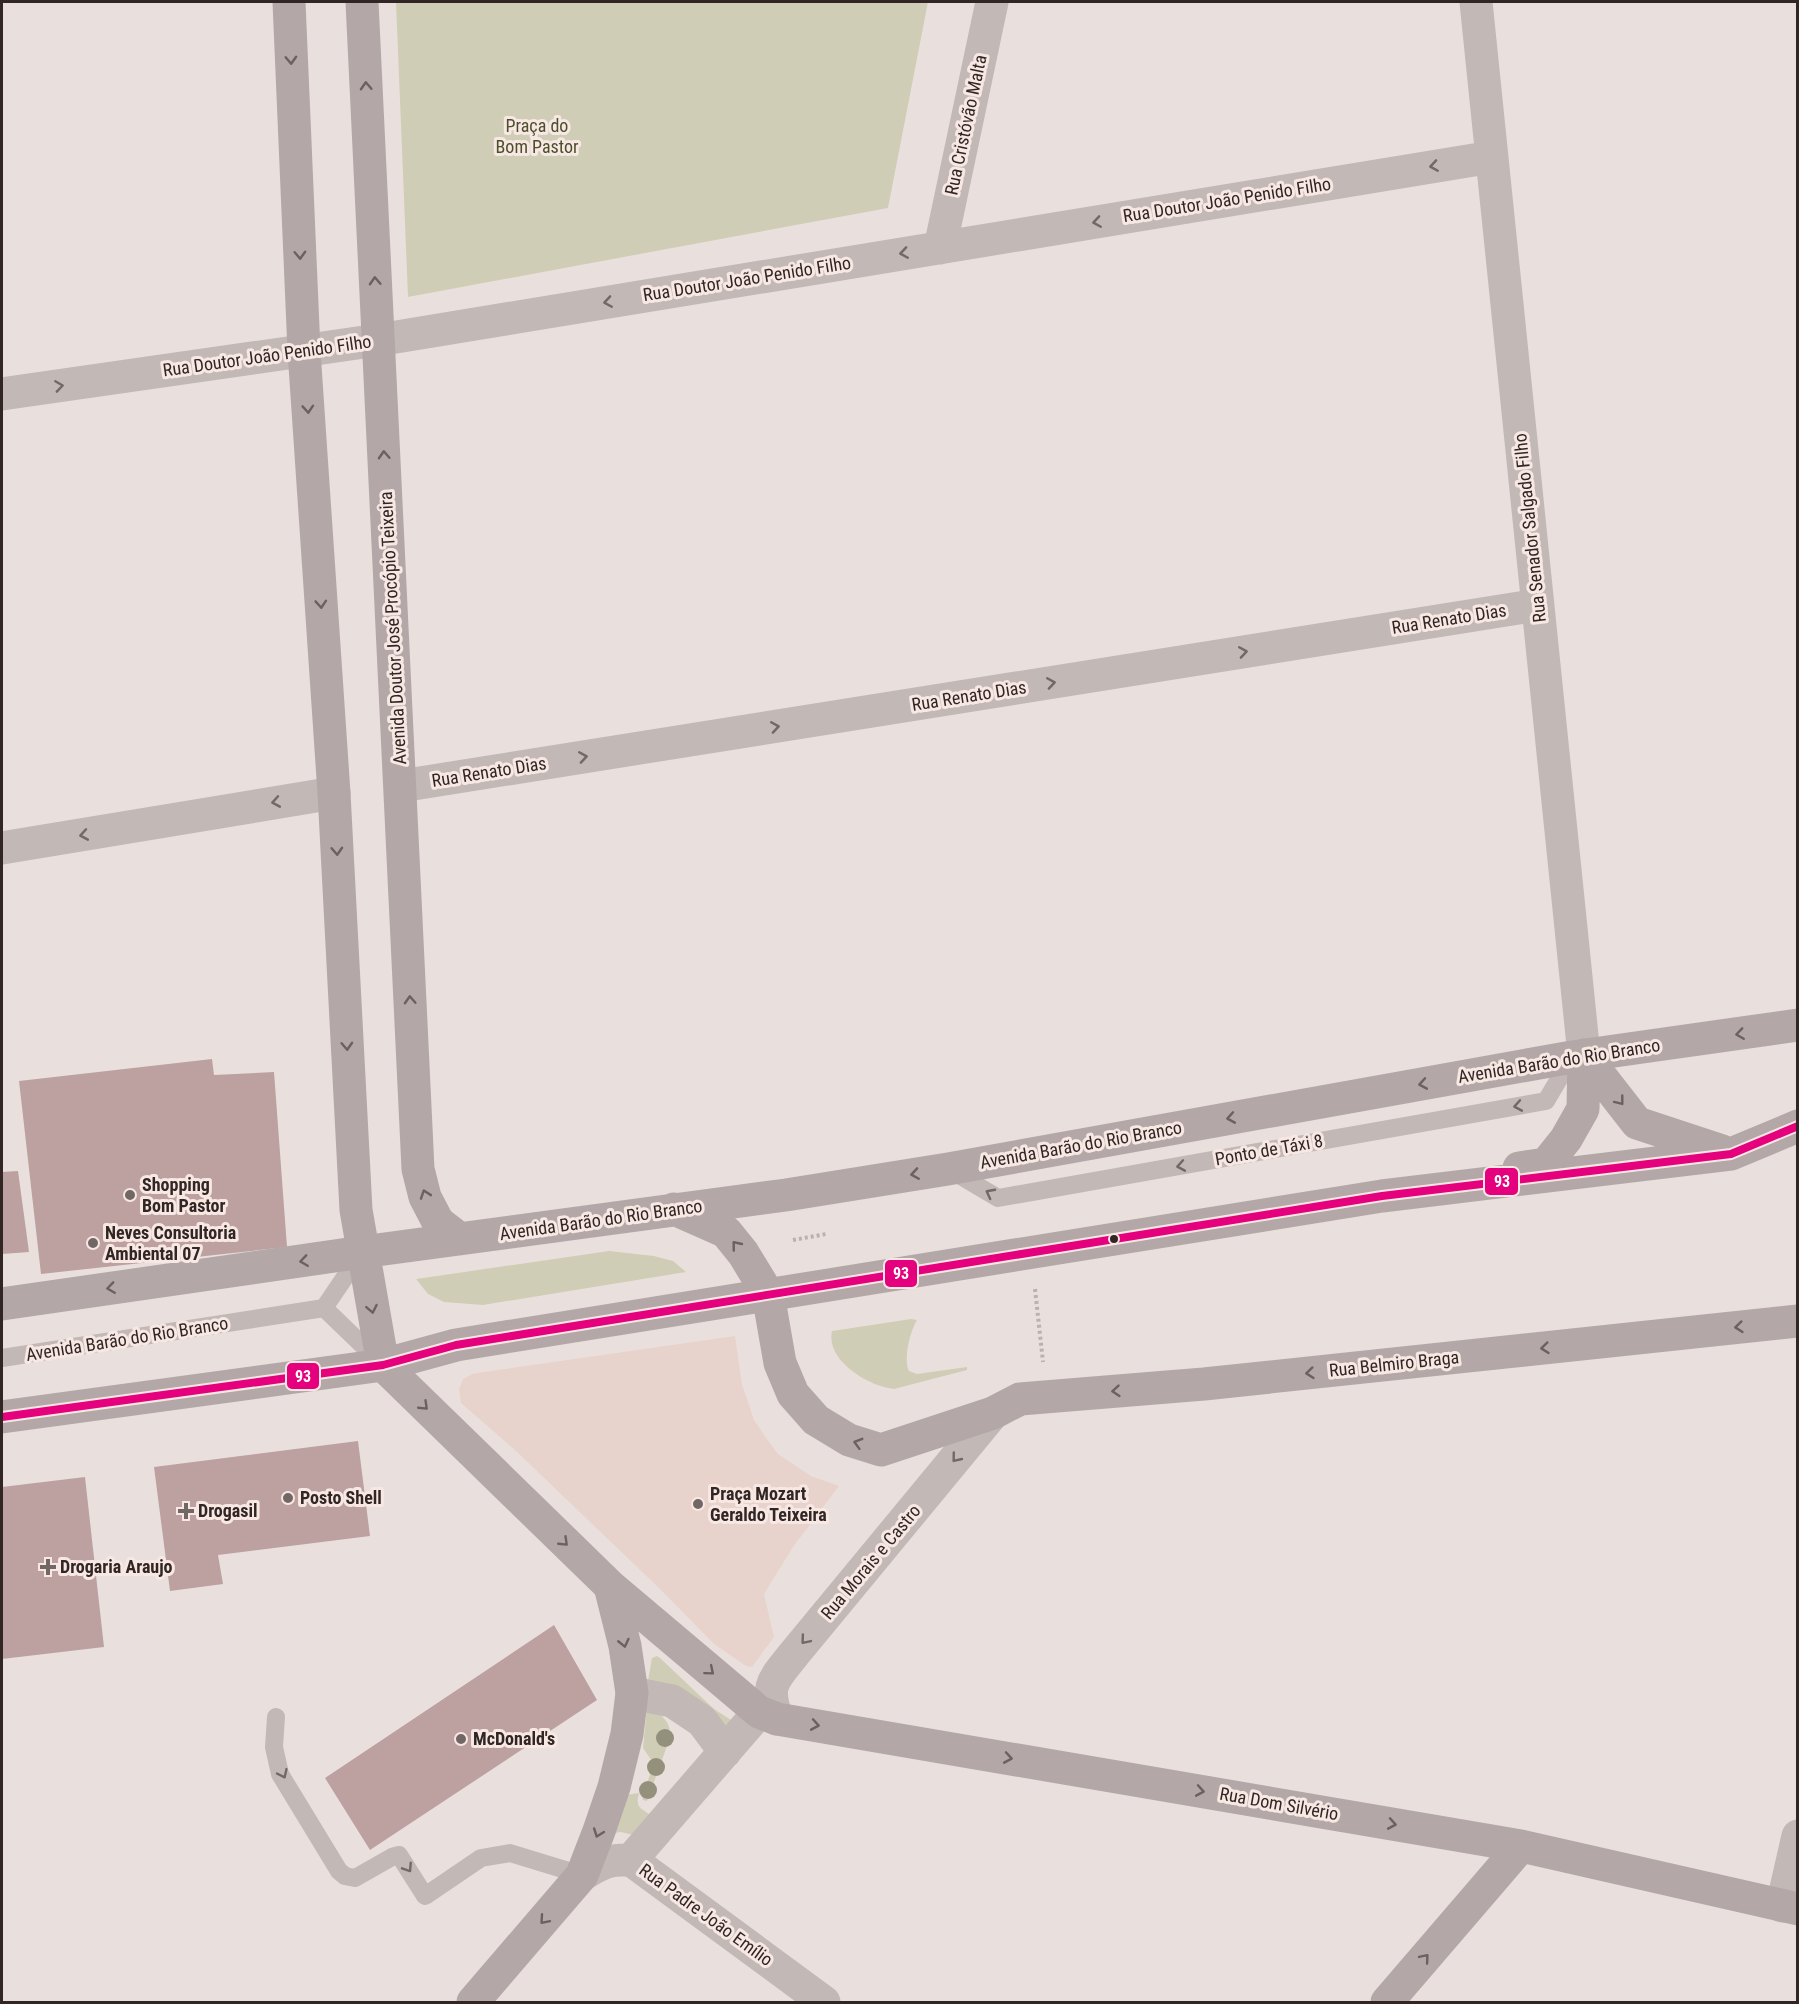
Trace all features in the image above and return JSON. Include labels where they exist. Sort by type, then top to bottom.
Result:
[{"type":"main road","points":[[289,2],[304,351],[334,792],[356,1210],[383,1365],[610,1586],[768,1715]]},
{"type":"main road","name":"Avenida Doutor José Procópio Teixeira","points":[[362,2],[418,1169],[425,1197],[438,1222],[460,1239]]},
{"type":"main road","name":"Avenida Barão do Rio Branco","points":[[2,1304],[362,1252],[786,1195],[948,1169],[1578,1056],[1797,1025]]},
{"type":"main road","points":[[1578,1056],[1637,1123],[1731,1154]]},
{"type":"main road","points":[[1382,1196],[1418,1180],[1546,1164],[1566,1139],[1583,1109],[1578,1056]]},
{"type":"main road","points":[[2,1417],[383,1365],[456,1345],[1382,1196],[1731,1154],[1797,1126]]},
{"type":"main road","points":[[674,1209],[726,1232],[743,1253],[768,1294]]},
{"type":"main road","name":"Rua Belmiro Braga","points":[[768,1294],[780,1363],[793,1394],[816,1420],[849,1440],[881,1449],[993,1413],[1020,1399],[1204,1384],[1797,1321]]},
{"type":"main road","points":[[473,2002],[582,1875],[614,1787],[627,1734],[632,1693],[625,1646],[610,1586]]},
{"type":"main road","name":"Rua Dom Silvério","points":[[768,1715],[1521,1846],[1790,1907]]},
{"type":"main road","points":[[1387,2002],[1521,1846]]},
{"type":"street","name":"Rua Cristóvão Malta","points":[[939,248],[992,2]]},
{"type":"street","name":"Rua Senador Salgado Filho","points":[[1476,2],[1538,605],[1578,1056]]},
{"type":"street","name":"Rua Doutor João Penido Filho","points":[[2,394],[378,340],[1492,157]]},
{"type":"street","name":"Rua Renato Dias","points":[[401,786],[1538,605]]},
{"type":"street","points":[[2,848],[334,792]]},
{"type":"street","name":"Rua Morais e Castro","points":[[768,1715],[772,1683],[993,1413]]},
{"type":"street","points":[[632,1693],[672,1701],[702,1721],[725,1752]]},
{"type":"street","points":[[631,1860],[725,1752],[768,1715]]},
{"type":"street","points":[[1790,1907],[1797,1836]]},
{"type":"street","name":"Rua Padre João Emílio","points":[[582,1875],[612,1859],[631,1860],[825,2002]]},
{"type":"lane","points":[[362,1252],[324,1308],[383,1365]]},
{"type":"lane","name":"Avenida Barão do Rio Branco","points":[[2,1358],[324,1308]]},
{"type":"lane","points":[[276,1717],[274,1747],[280,1774],[339,1871],[345,1876],[355,1878],[392,1857],[399,1856],[425,1896],[481,1858],[510,1853],[582,1875]]},
{"type":"path","points":[[793,1240],[826,1234]]},
{"type":"path","points":[[1030,1252],[1047,1397]]},
{"type":"green space","name":"Praça do Bom Pastor","points":[[396,2],[928,2],[888,208],[408,297]]},
{"type":"green space","points":[[609,1251],[654,1256],[673,1261],[686,1272],[483,1305],[444,1302],[428,1294],[416,1279]]},
{"type":"green space","points":[[917,1320],[908,1346],[909,1371],[917,1374],[967,1367],[967,1370],[894,1389],[862,1378],[842,1362],[835,1352],[832,1331]]},
{"type":"green space","points":[[657,1656],[714,1709],[739,1725],[723,1731],[648,1681],[652,1658]]},
{"type":"green space","points":[[647,1706],[667,1722],[670,1738],[647,1801],[643,1800],[642,1796],[654,1764],[643,1748]]},
{"type":"green space","points":[[639,1793],[638,1805],[651,1816],[638,1836],[621,1832],[608,1834],[625,1795]]},
{"type":"shaded area","name":"Praça Mozart Geraldo Teixeira","points":[[735,1336],[742,1385],[754,1420],[767,1439],[778,1454],[811,1476],[839,1486],[793,1547],[764,1594],[774,1637],[752,1667],[746,1666],[714,1644],[516,1451],[461,1403],[459,1389],[463,1379],[472,1374]]},
{"type":"building","name":"Shopping Bom Pastor","points":[[212,1059],[214,1075],[274,1072],[287,1247],[41,1274],[19,1081]]},
{"type":"building","points":[[18,1171],[29,1252],[2,1254],[2,1172]]},
{"type":"building","name":"Posto Shell","points":[[358,1441],[370,1536],[218,1555],[223,1584],[170,1591],[154,1467]]},
{"type":"building","name":"Drogaria Araujo","points":[[85,1477],[104,1647],[2,1659],[2,1487]]},
{"type":"building","name":"McDonald's","points":[[554,1625],[597,1700],[370,1850],[325,1778]]},
{"type":"transit line","name":"93","points":[[2,1417],[383,1365],[456,1345],[1382,1196],[1731,1154],[1798,1126]]},
{"type":"place","name":"Shopping Bom Pastor","points":[[130,1195]]},
{"type":"place","name":"Neves Consultoria Ambiental 07","points":[[93,1243]]},
{"type":"place","name":"Posto Shell","points":[[288,1498]]},
{"type":"place","name":"Praça Mozart Geraldo Teixeira","points":[[698,1504]]},
{"type":"place","name":"Drogasil","points":[[186,1511]]},
{"type":"place","name":"Drogaria Araujo","points":[[48,1567]]},
{"type":"place","name":"McDonald's","points":[[461,1739]]}]
